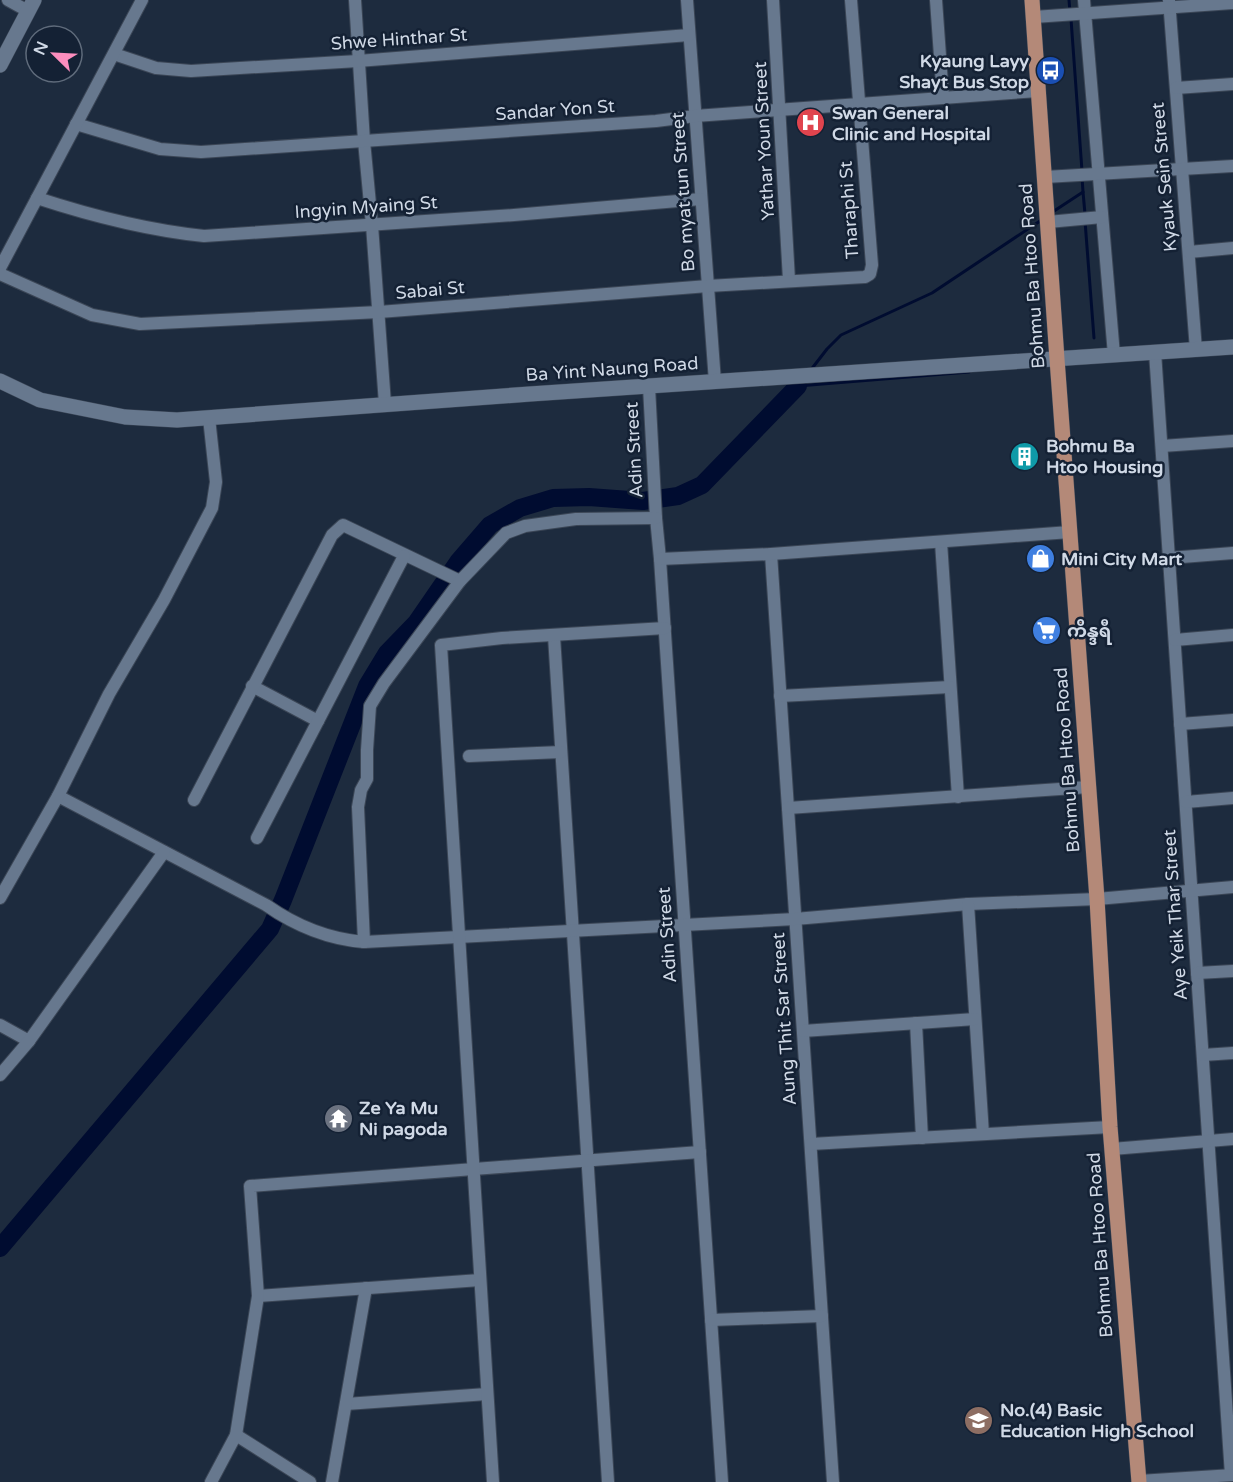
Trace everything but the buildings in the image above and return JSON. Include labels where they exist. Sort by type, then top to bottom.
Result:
[{"type":"main road","name":"Bohmu Ba Htoo Road","points":[[1032,0],[1045,177],[1055,221],[1057,359],[1097,899],[1110,1127],[1139,1481]]},
{"type":"main road","points":[[0,65],[31,5]]},
{"type":"main road","name":"Ba Yint Naung Road","points":[[0,381],[40,400],[125,417],[177,420],[1233,347]]},
{"type":"street","points":[[8,0],[31,5]]},
{"type":"street","points":[[0,268],[142,0]]},
{"type":"street","points":[[355,0],[364,141],[386,404]]},
{"type":"street","name":"Bo myat tun Street","points":[[687,0],[715,382]]},
{"type":"street","name":"Yathar Youn Street","points":[[773,0],[789,280]]},
{"type":"street","name":"Tharaphi St","points":[[851,0],[872,265],[870,274]]},
{"type":"street","points":[[936,0],[943,98]]},
{"type":"street","points":[[1084,0],[1093,175],[1114,355]]},
{"type":"street","points":[[1034,17],[1085,14],[1169,4],[1233,3]]},
{"type":"street","name":"Kyauk Sein Street","points":[[1169,4],[1196,350]]},
{"type":"street","name":"Shwe Hinthar St","points":[[114,54],[156,68],[191,71],[358,61],[689,35]]},
{"type":"street","points":[[1176,88],[1233,84]]},
{"type":"street","name":"Sandar Yon St","points":[[76,124],[160,148],[201,152],[656,121],[695,116],[1038,91]]},
{"type":"street","points":[[1045,177],[1233,166]]},
{"type":"street","name":"Ingyin Myaing St","points":[[37,198],[91,216],[168,232],[204,236],[702,199]]},
{"type":"street","points":[[1055,221],[1098,217]]},
{"type":"street","points":[[1188,252],[1233,248]]},
{"type":"street","name":"Sabai St","points":[[0,274],[92,315],[140,324],[379,312],[789,280],[865,277],[870,274]]},
{"type":"street","name":"Aye Yeik Thar Street","points":[[1155,352],[1232,1475]]},
{"type":"street","name":"Adin Street","points":[[649,387],[722,1482]]},
{"type":"street","points":[[0,898],[58,796],[109,694],[164,600],[212,508],[216,482],[208,418]]},
{"type":"street","points":[[1162,446],[1233,441]]},
{"type":"street","points":[[364,942],[358,849],[358,807],[361,790],[367,779],[370,706],[384,683],[455,580],[506,532],[525,526],[576,519],[656,512]]},
{"type":"street","points":[[194,800],[332,535],[338,529],[343,525],[455,580]]},
{"type":"street","points":[[660,559],[771,554],[1070,532]]},
{"type":"street","points":[[941,542],[957,797]]},
{"type":"street","points":[[1169,558],[1233,553]]},
{"type":"street","name":"Aung Thit Sar Street","points":[[771,554],[833,1482]]},
{"type":"street","points":[[257,838],[404,556]]},
{"type":"street","points":[[493,1482],[441,645],[502,638],[665,628]]},
{"type":"street","points":[[1175,640],[1233,635]]},
{"type":"street","points":[[554,636],[608,1482]]},
{"type":"street","points":[[252,686],[318,721]]},
{"type":"street","points":[[780,696],[950,687]]},
{"type":"street","points":[[1180,724],[1233,720]]},
{"type":"street","points":[[469,756],[561,752]]},
{"type":"street","points":[[788,808],[1089,787]]},
{"type":"street","points":[[58,796],[266,905],[291,922],[342,940],[364,942],[685,926],[968,904],[1097,899],[1233,887]]},
{"type":"street","points":[[1186,802],[1233,798]]},
{"type":"street","points":[[0,1075],[29,1041],[164,852]]},
{"type":"street","points":[[968,904],[983,1134]]},
{"type":"street","points":[[1197,973],[1233,971]]},
{"type":"street","points":[[803,1031],[975,1019]]},
{"type":"street","points":[[916,1023],[921,1137]]},
{"type":"street","points":[[0,1025],[29,1041]]},
{"type":"street","points":[[1203,1055],[1233,1053]]},
{"type":"street","points":[[811,1144],[1110,1127]]},
{"type":"street","points":[[1112,1149],[1233,1139]]},
{"type":"street","points":[[211,1482],[236,1435],[258,1296],[250,1186],[700,1152]]},
{"type":"street","points":[[258,1296],[480,1280]]},
{"type":"street","points":[[332,1482],[366,1288]]},
{"type":"street","points":[[711,1320],[822,1316]]},
{"type":"street","points":[[346,1404],[487,1394]]},
{"type":"street","points":[[236,1435],[310,1482]]},
{"type":"street","points":[[1139,1481],[1232,1475]]},
{"type":"waterway","points":[[1069,0],[1070,12]]},
{"type":"waterway","points":[[1071,19],[1082,171]]},
{"type":"waterway","points":[[1051,213],[1083,192],[1082,177]]},
{"type":"waterway","points":[[1083,192],[1085,214]]},
{"type":"waterway","points":[[810,371],[841,335],[932,293],[1043,219]]},
{"type":"waterway","points":[[1085,221],[1094,338]]},
{"type":"waterway","points":[[798,386],[969,372]]},
{"type":"waterway","points":[[0,1248],[270,929],[367,686],[387,653],[416,623],[458,562],[490,525],[520,508],[553,498],[589,497],[643,501],[678,496],[702,485],[798,386]]},
{"type":"place","name":"Kyaung Layy Shayt Bus Stop","points":[[1050,71]]},
{"type":"place","name":"Swan General Clinic and Hospital","points":[[811,123]]},
{"type":"place","name":"Bohmu Ba Htoo Housing","points":[[1025,456]]},
{"type":"place","name":"Mini City Mart","points":[[1040,559]]},
{"type":"place","name":"ကိန္ဒရီ","points":[[1046,631]]},
{"type":"place","name":"Ze Ya Mu Ni pagoda","points":[[338,1118]]},
{"type":"place","name":"No.(4) Basic Education High School","points":[[979,1420]]}]
